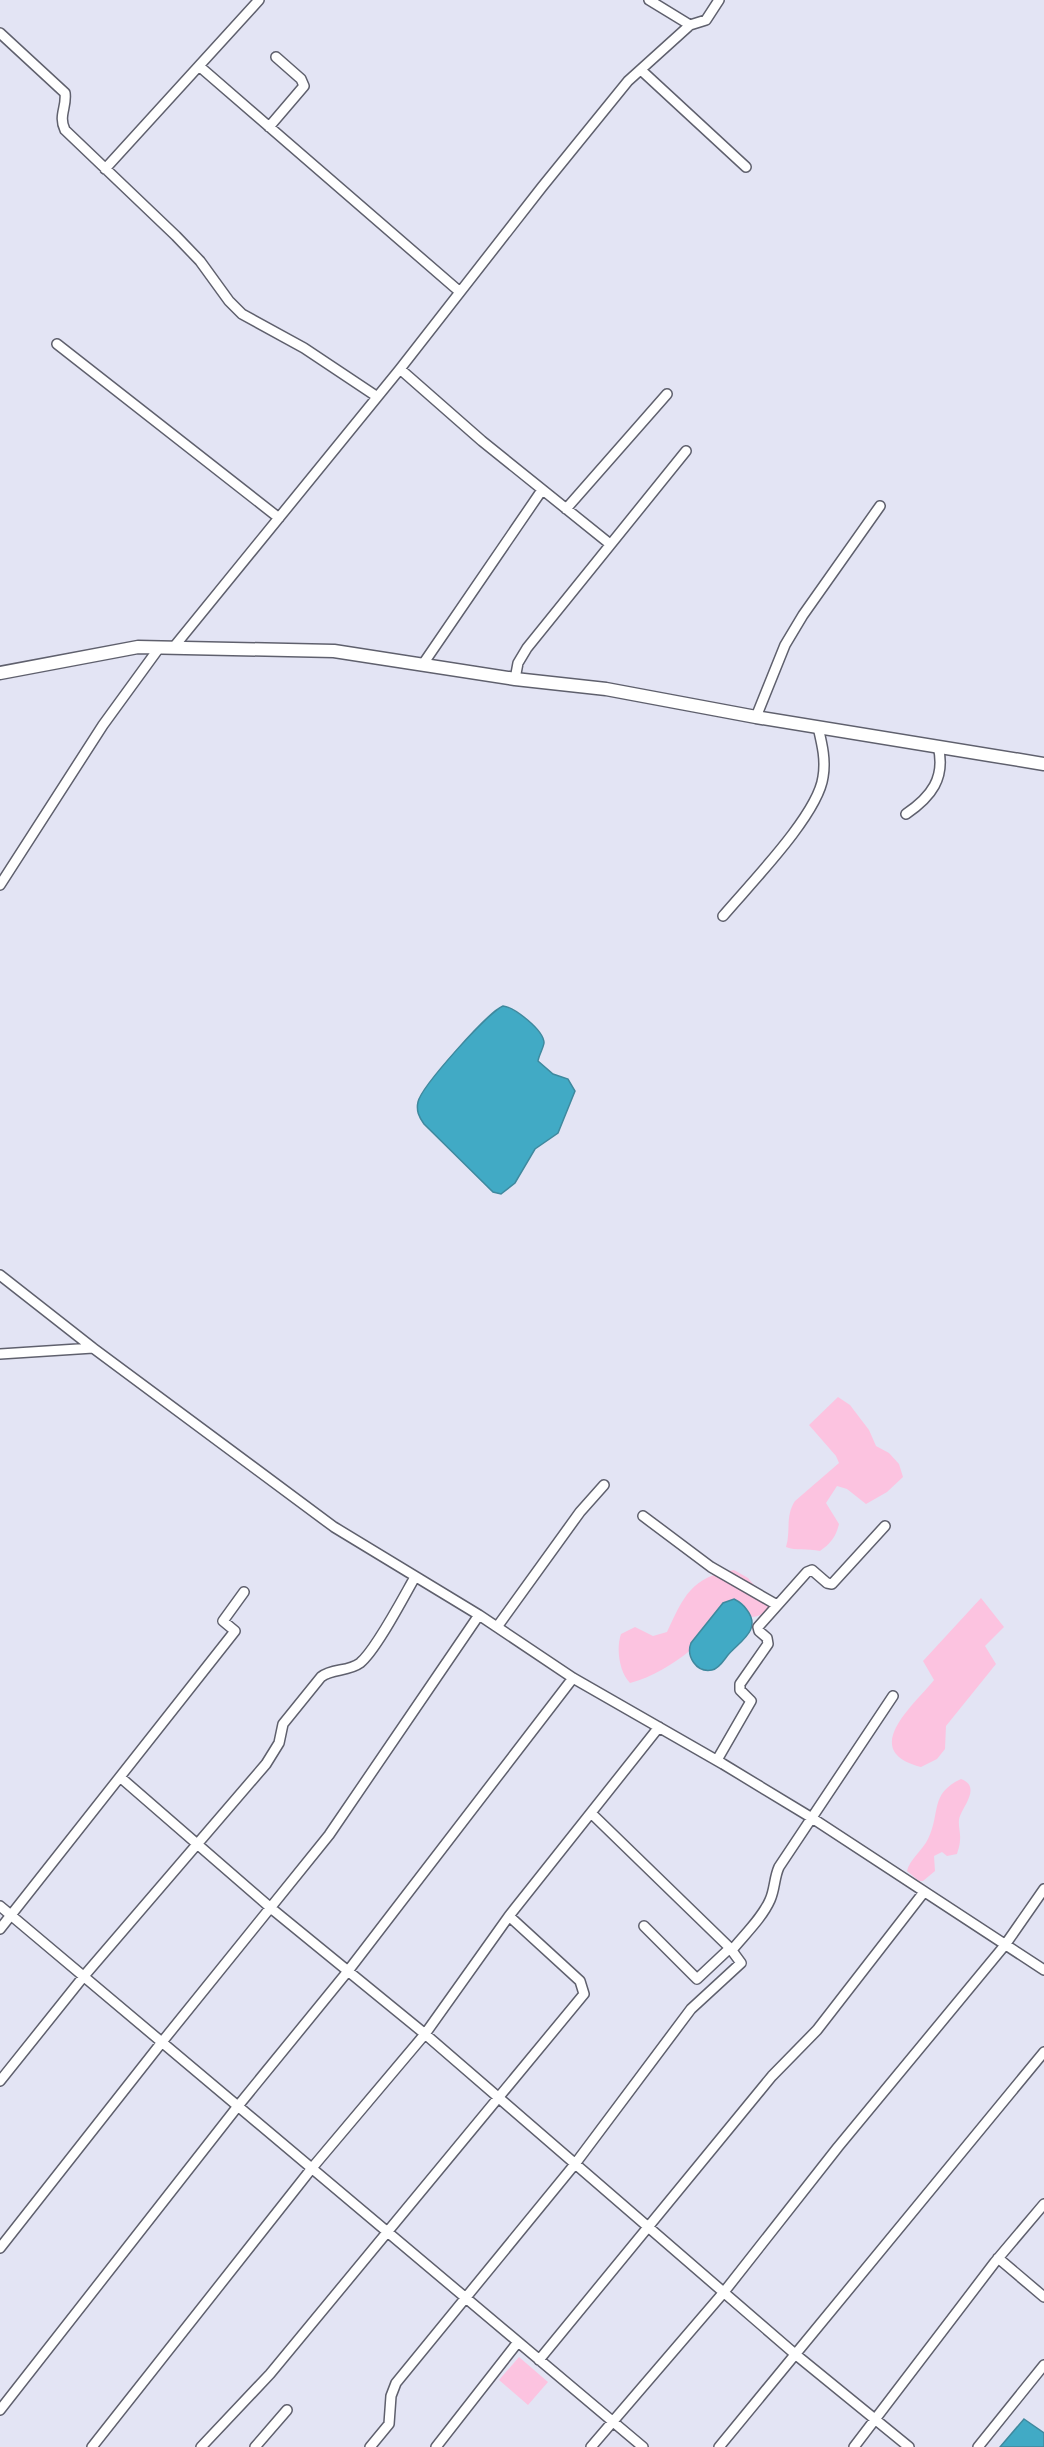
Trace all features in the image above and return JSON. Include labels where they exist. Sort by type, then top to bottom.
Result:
[{"type":"street","points":[[105,169],[259,0]]},
{"type":"street","points":[[649,0],[690,25]]},
{"type":"street","points":[[173,648],[400,369],[628,81],[690,25],[706,20],[719,0]]},
{"type":"street","points":[[0,33],[64,93],[66,98],[61,120],[63,125],[200,261],[229,301],[242,314],[304,348],[376,396]]},
{"type":"street","points":[[269,127],[304,86],[301,78],[276,57]]},
{"type":"street","points":[[199,66],[460,292]]},
{"type":"street","points":[[641,70],[746,167]]},
{"type":"street","points":[[57,344],[279,518]]},
{"type":"street","points":[[400,369],[482,441],[610,544]]},
{"type":"street","points":[[566,509],[667,394]]},
{"type":"street","points":[[515,679],[518,663],[527,648],[686,451]]},
{"type":"street","points":[[423,664],[542,490]]},
{"type":"street","points":[[756,717],[785,645],[803,615],[880,506]]},
{"type":"street","points":[[0,673],[138,647],[334,651],[515,679],[606,689],[756,717],[1044,764]]},
{"type":"street","points":[[0,885],[103,725],[159,648]]},
{"type":"street","points":[[726,913],[792,834],[818,796],[823,779],[824,757],[819,727]]},
{"type":"street","points":[[906,814],[920,804],[938,783],[941,767],[938,746]]},
{"type":"street","points":[[0,1275],[93,1348],[334,1527],[479,1615],[573,1678],[717,1760],[812,1818],[1044,1970]]},
{"type":"street","points":[[0,1354],[93,1348]]},
{"type":"street","points":[[497,1627],[580,1512],[604,1485]]},
{"type":"street","points":[[643,1516],[711,1567],[777,1605]]},
{"type":"street","points":[[717,1760],[750,1705],[750,1698],[740,1690],[740,1684],[769,1641],[758,1627],[809,1571],[812,1570],[827,1583],[832,1584],[885,1526]]},
{"type":"street","points":[[0,2081],[84,1976],[274,1754],[283,1724],[321,1677],[327,1673],[350,1669],[365,1658],[416,1578]]},
{"type":"street","points":[[0,1929],[235,1631],[223,1621],[244,1593]]},
{"type":"street","points":[[0,2248],[329,1835],[479,1615]]},
{"type":"street","points":[[2,2408],[238,2106],[348,1971],[573,1678]]},
{"type":"street","points":[[644,1926],[697,1979],[731,1949],[765,1910],[772,1894],[778,1869],[893,1696]]},
{"type":"street","points":[[92,2447],[312,2168],[425,2034],[509,1916],[659,1727]]},
{"type":"street","points":[[120,1777],[272,1909],[425,2034],[795,2354],[909,2447]]},
{"type":"street","points":[[370,2447],[389,2422],[391,2396],[396,2382],[575,2164],[691,2009],[741,1964],[741,1960],[731,1949],[591,1813]]},
{"type":"street","points":[[591,2447],[724,2292],[838,2147],[1005,1945],[1044,1889]]},
{"type":"street","points":[[539,2360],[772,2076],[817,2030],[924,1892]]},
{"type":"street","points":[[0,1906],[643,2447]]},
{"type":"street","points":[[201,2447],[270,2374],[584,1994],[584,1986],[580,1981],[509,1916]]},
{"type":"street","points":[[719,2447],[1044,2052]]},
{"type":"street","points":[[854,2447],[998,2258],[1044,2204]]},
{"type":"street","points":[[998,2258],[1044,2297]]},
{"type":"street","points":[[436,2447],[519,2342]]},
{"type":"street","points":[[978,2447],[1044,2365]]},
{"type":"street","points":[[255,2447],[287,2410]]},
{"type":"shaded area","points":[[838,1397],[850,1405],[869,1430],[876,1446],[889,1453],[899,1464],[903,1477],[887,1492],[866,1504],[847,1489],[837,1486],[826,1503],[839,1524],[830,1543],[820,1551],[786,1547],[790,1512],[795,1501],[839,1463],[836,1456],[809,1425]]},
{"type":"shaded area","points":[[734,1570],[748,1578],[771,1605],[767,1610],[761,1615],[752,1617],[741,1602],[704,1639],[677,1661],[630,1683],[623,1673],[620,1660],[621,1634],[635,1627],[653,1636],[667,1632],[684,1598],[698,1583],[719,1573]]},
{"type":"shaded area","points":[[981,1598],[1004,1627],[985,1646],[996,1664],[946,1726],[945,1749],[937,1759],[921,1767],[903,1760],[894,1750],[892,1740],[904,1715],[934,1680],[923,1661]]},
{"type":"shaded area","points":[[961,1779],[967,1782],[971,1791],[959,1819],[960,1842],[957,1854],[947,1856],[942,1852],[934,1856],[935,1871],[923,1881],[919,1881],[907,1871],[908,1867],[928,1839],[937,1805],[944,1791]]},
{"type":"shaded area","points":[[519,2357],[548,2382],[528,2405],[499,2380]]},
{"type":"water","points":[[503,1006],[521,1015],[534,1026],[544,1043],[538,1061],[553,1074],[568,1079],[575,1091],[558,1133],[535,1149],[515,1183],[501,1194],[493,1192],[424,1124],[417,1108],[422,1094],[442,1067],[484,1021]]},
{"type":"water","points":[[734,1599],[744,1606],[751,1617],[751,1629],[717,1668],[701,1669],[691,1658],[691,1643],[723,1603]]},
{"type":"water","points":[[1024,2419],[1044,2433],[1044,2447],[1000,2447]]}]
